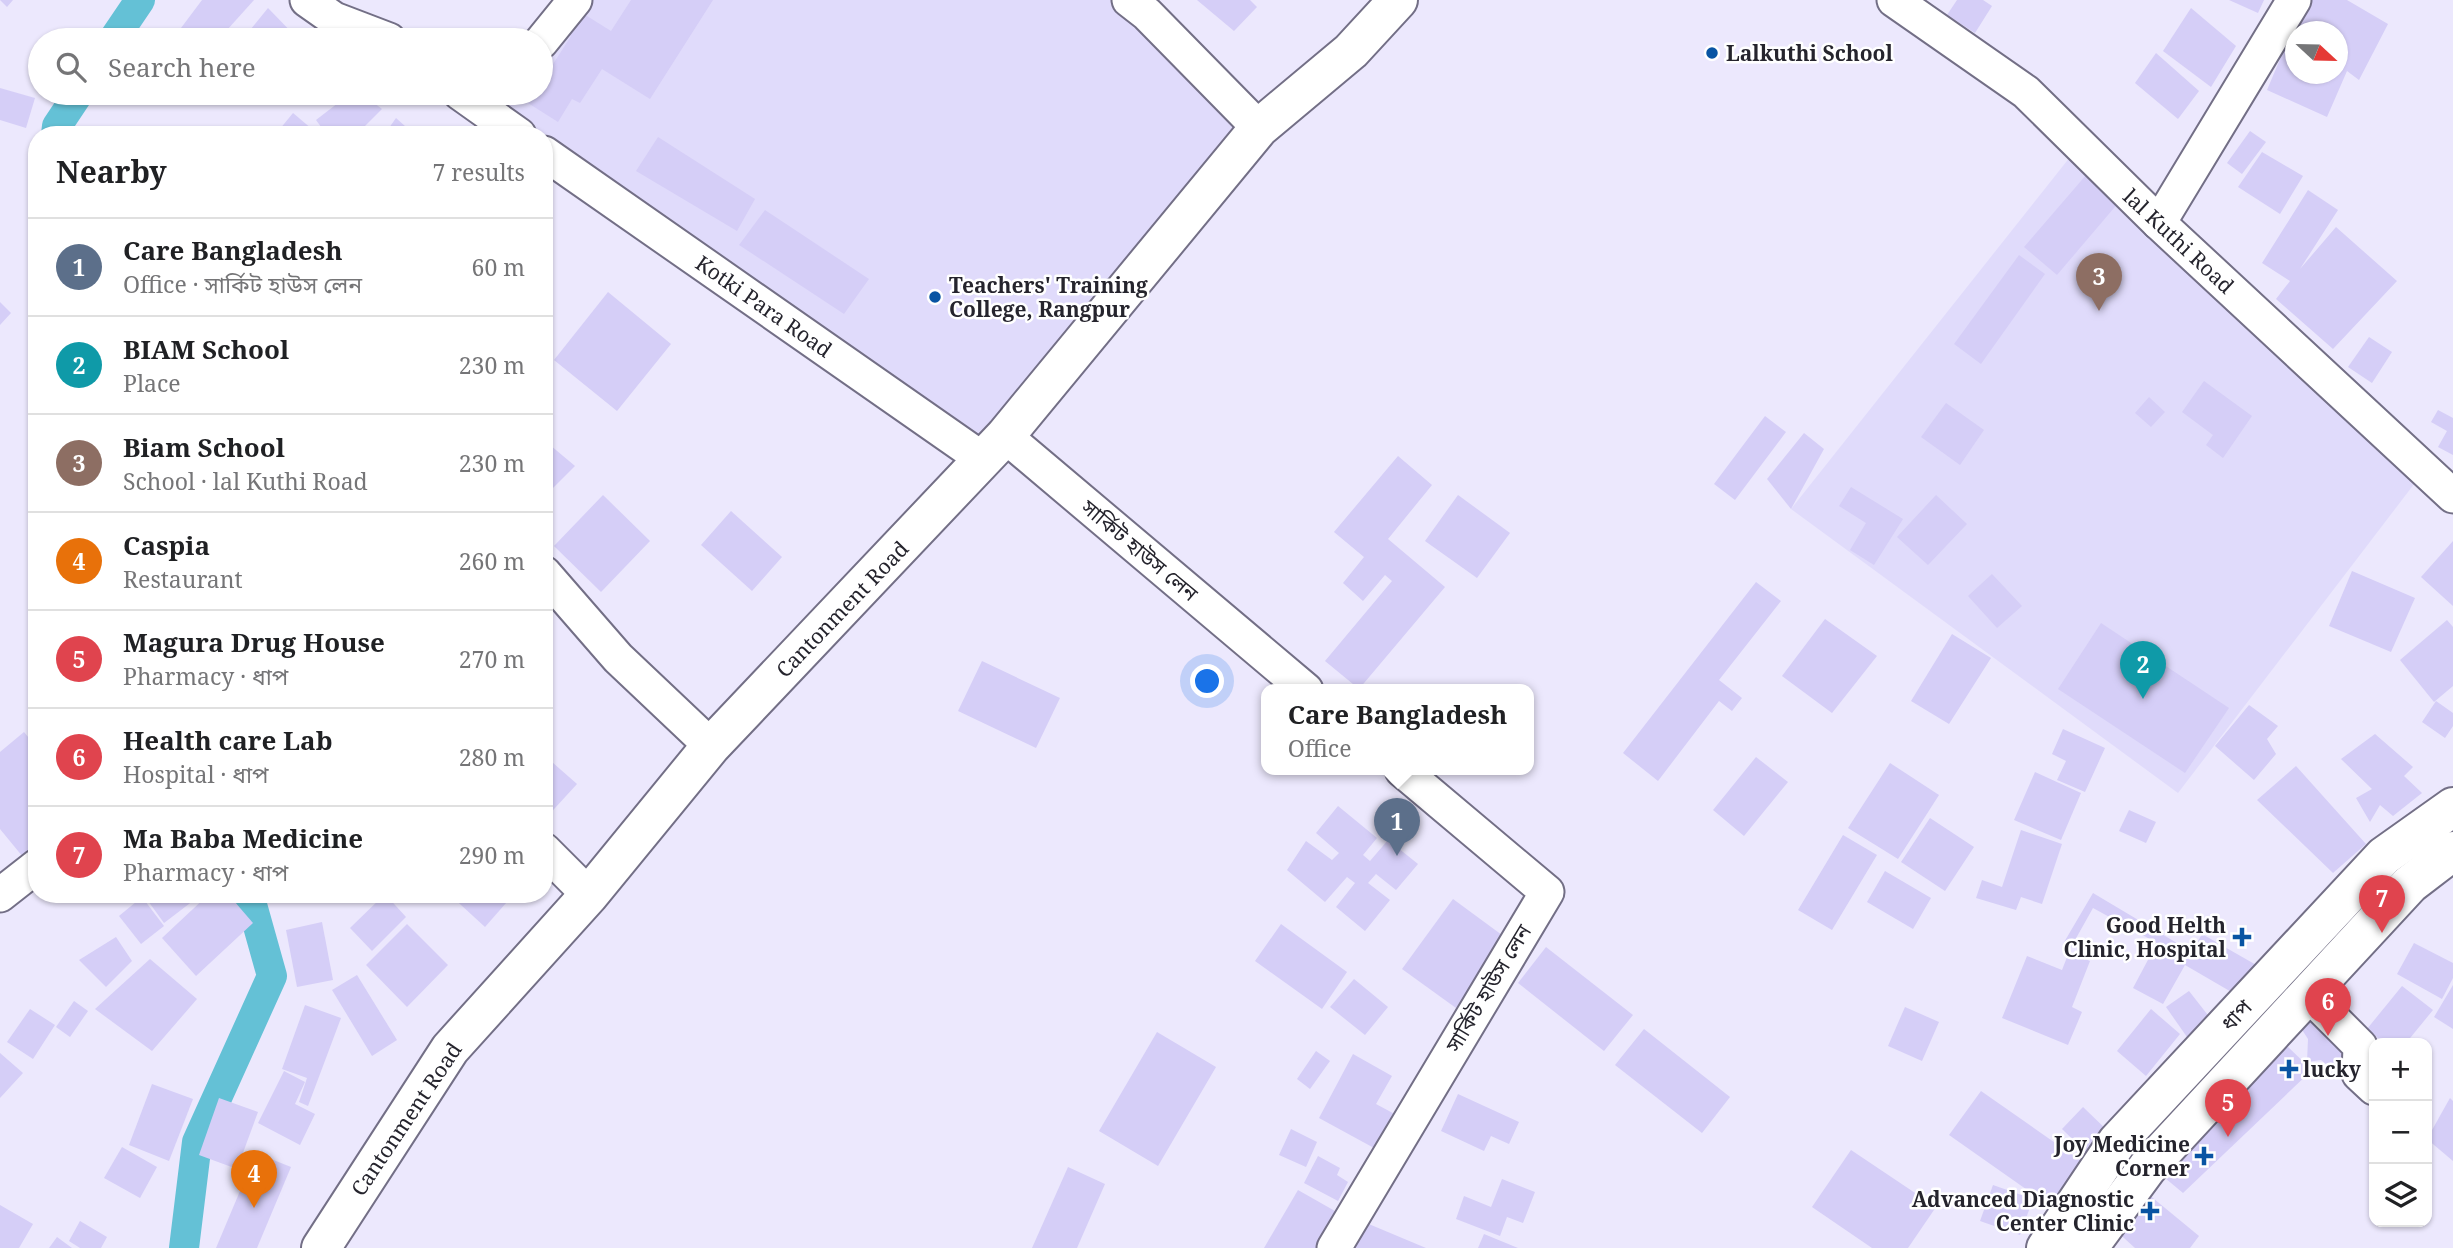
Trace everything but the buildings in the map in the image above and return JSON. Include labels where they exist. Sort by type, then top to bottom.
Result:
[{"type":"main road","name":"Cantonment Road","points":[[321,1248],[450,1049],[589,895],[711,746],[995,448],[1259,128],[1351,51],[1398,0]]},
{"type":"main road","name":"ধাপ","points":[[2046,1248],[2117,1142],[2384,856],[2453,807]]},
{"type":"main road","name":"ধাপ","points":[[2088,1248],[2147,1168],[2410,884],[2453,850]]},
{"type":"street","points":[[307,0],[339,9],[370,28]]},
{"type":"street","points":[[552,28],[575,0]]},
{"type":"street","points":[[1129,0],[1156,23],[1259,128]]},
{"type":"street","name":"lal Kuthi Road","points":[[1894,0],[2026,92],[2159,223],[2453,496]]},
{"type":"street","points":[[2159,223],[2294,0]]},
{"type":"street","points":[[498,105],[513,126]]},
{"type":"street","name":"Kotki Para Road","points":[[553,158],[995,448]]},
{"type":"street","name":"সার্কিট হাউস লেন","points":[[995,448],[1298,684]]},
{"type":"street","points":[[553,583],[618,658],[711,746]]},
{"type":"street","name":"সার্কিট হাউস লেন","points":[[1334,1248],[1547,892],[1408,775]]},
{"type":"street","points":[[553,859],[589,895]]},
{"type":"street","points":[[0,895],[28,873]]},
{"type":"street","points":[[2308,995],[2360,1046],[2359,1073],[2369,1083]]},
{"type":"shaded area","name":"Teachers' Training College, Rangpur","points":[[584,0],[1118,0],[1248,124],[981,452],[553,149],[553,126],[520,126],[501,112],[506,105],[553,105],[553,42]]},
{"type":"shaded area","points":[[2078,147],[2421,475],[2178,793],[1791,509]]},
{"type":"waterway","points":[[121,28],[140,0]]},
{"type":"waterway","points":[[57,126],[71,105]]},
{"type":"waterway","points":[[184,1248],[197,1142],[272,976],[252,903]]},
{"type":"place","name":"Lalkuthi School","points":[[1712,53]]},
{"type":"place","name":"Teachers' Training College, Rangpur","points":[[935,297]]},
{"type":"place","name":"Biam School","points":[[2099,311]]},
{"type":"place","name":"BIAM School","points":[[2143,699]]},
{"type":"place","name":"Care Bangladesh","points":[[1397,856]]},
{"type":"place","name":"Ma Baba Medicine","points":[[2382,933]]},
{"type":"place","name":"Good Helth Clinic, Hospital","points":[[2242,937]]},
{"type":"place","name":"Health care Lab","points":[[2328,1036]]},
{"type":"place","name":"lucky","points":[[2289,1069]]},
{"type":"place","name":"Magura Drug House","points":[[2228,1137]]},
{"type":"place","name":"Joy Medicine Corner","points":[[2204,1156]]},
{"type":"place","name":"Caspia","points":[[254,1208]]},
{"type":"place","name":"Advanced Diagnostic Center Clinic","points":[[2150,1211]]}]
